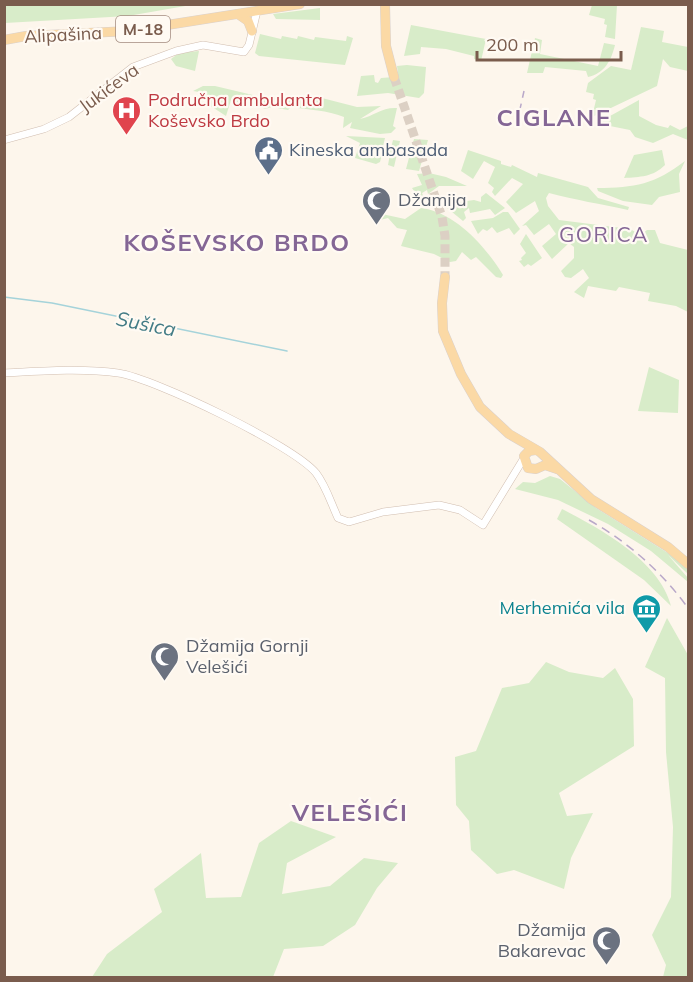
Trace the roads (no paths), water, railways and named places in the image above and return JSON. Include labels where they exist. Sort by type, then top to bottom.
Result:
[{"type":"main road","name":"Alipašina","points":[[4,40],[26,36],[113,33],[300,4]]},
{"type":"main road","points":[[385,4],[387,46],[394,77]]},
{"type":"main road","points":[[238,14],[248,21],[252,31]]},
{"type":"main road","points":[[445,277],[442,320],[450,351],[480,407],[520,442],[538,451],[591,499],[668,547],[688,564]]},
{"type":"main road","points":[[520,442],[528,468],[536,470],[541,466],[544,459],[538,451]]},
{"type":"main road","points":[[524,456],[538,451]]},
{"type":"main road","points":[[541,466],[559,470]]},
{"type":"street","name":"Jukićeva","points":[[4,140],[44,129],[69,117],[134,67],[176,51],[203,45],[243,52],[248,47],[257,11]]},
{"type":"street","points":[[4,374],[118,373],[142,378],[173,391],[278,445],[303,461],[322,481],[338,518],[349,522],[383,512],[439,505],[460,510],[483,525],[524,456]]},
{"type":"street","points":[[515,472],[528,468]]},
{"type":"waterway","name":"Sušica","points":[[4,297],[52,303],[287,351]]},
{"type":"tunnel","points":[[394,77],[442,217],[445,236],[445,277]]},
{"type":"railway","points":[[516,127],[524,91]]},
{"type":"railway","points":[[589,520],[617,538],[656,570],[688,608]]},
{"type":"place","name":"Područna ambulanta Koševsko Brdo","points":[[127,136]]},
{"type":"place","name":"Kineska ambasada","points":[[268,176]]},
{"type":"place","name":"Džamija","points":[[377,226]]},
{"type":"place","name":"Merhemića vila","points":[[646,634]]},
{"type":"place","name":"Džamija Gornji Velešići","points":[[165,682]]},
{"type":"place","name":"Džamija Bakarevac","points":[[607,966]]},
{"type":"district","name":"CIGLANE","points":[[554,118]]},
{"type":"district","name":"GORICA","points":[[604,235]]},
{"type":"district","name":"KOŠEVSKO BRDO","points":[[237,243]]},
{"type":"district","name":"VELEŠIĆI","points":[[350,813]]}]
